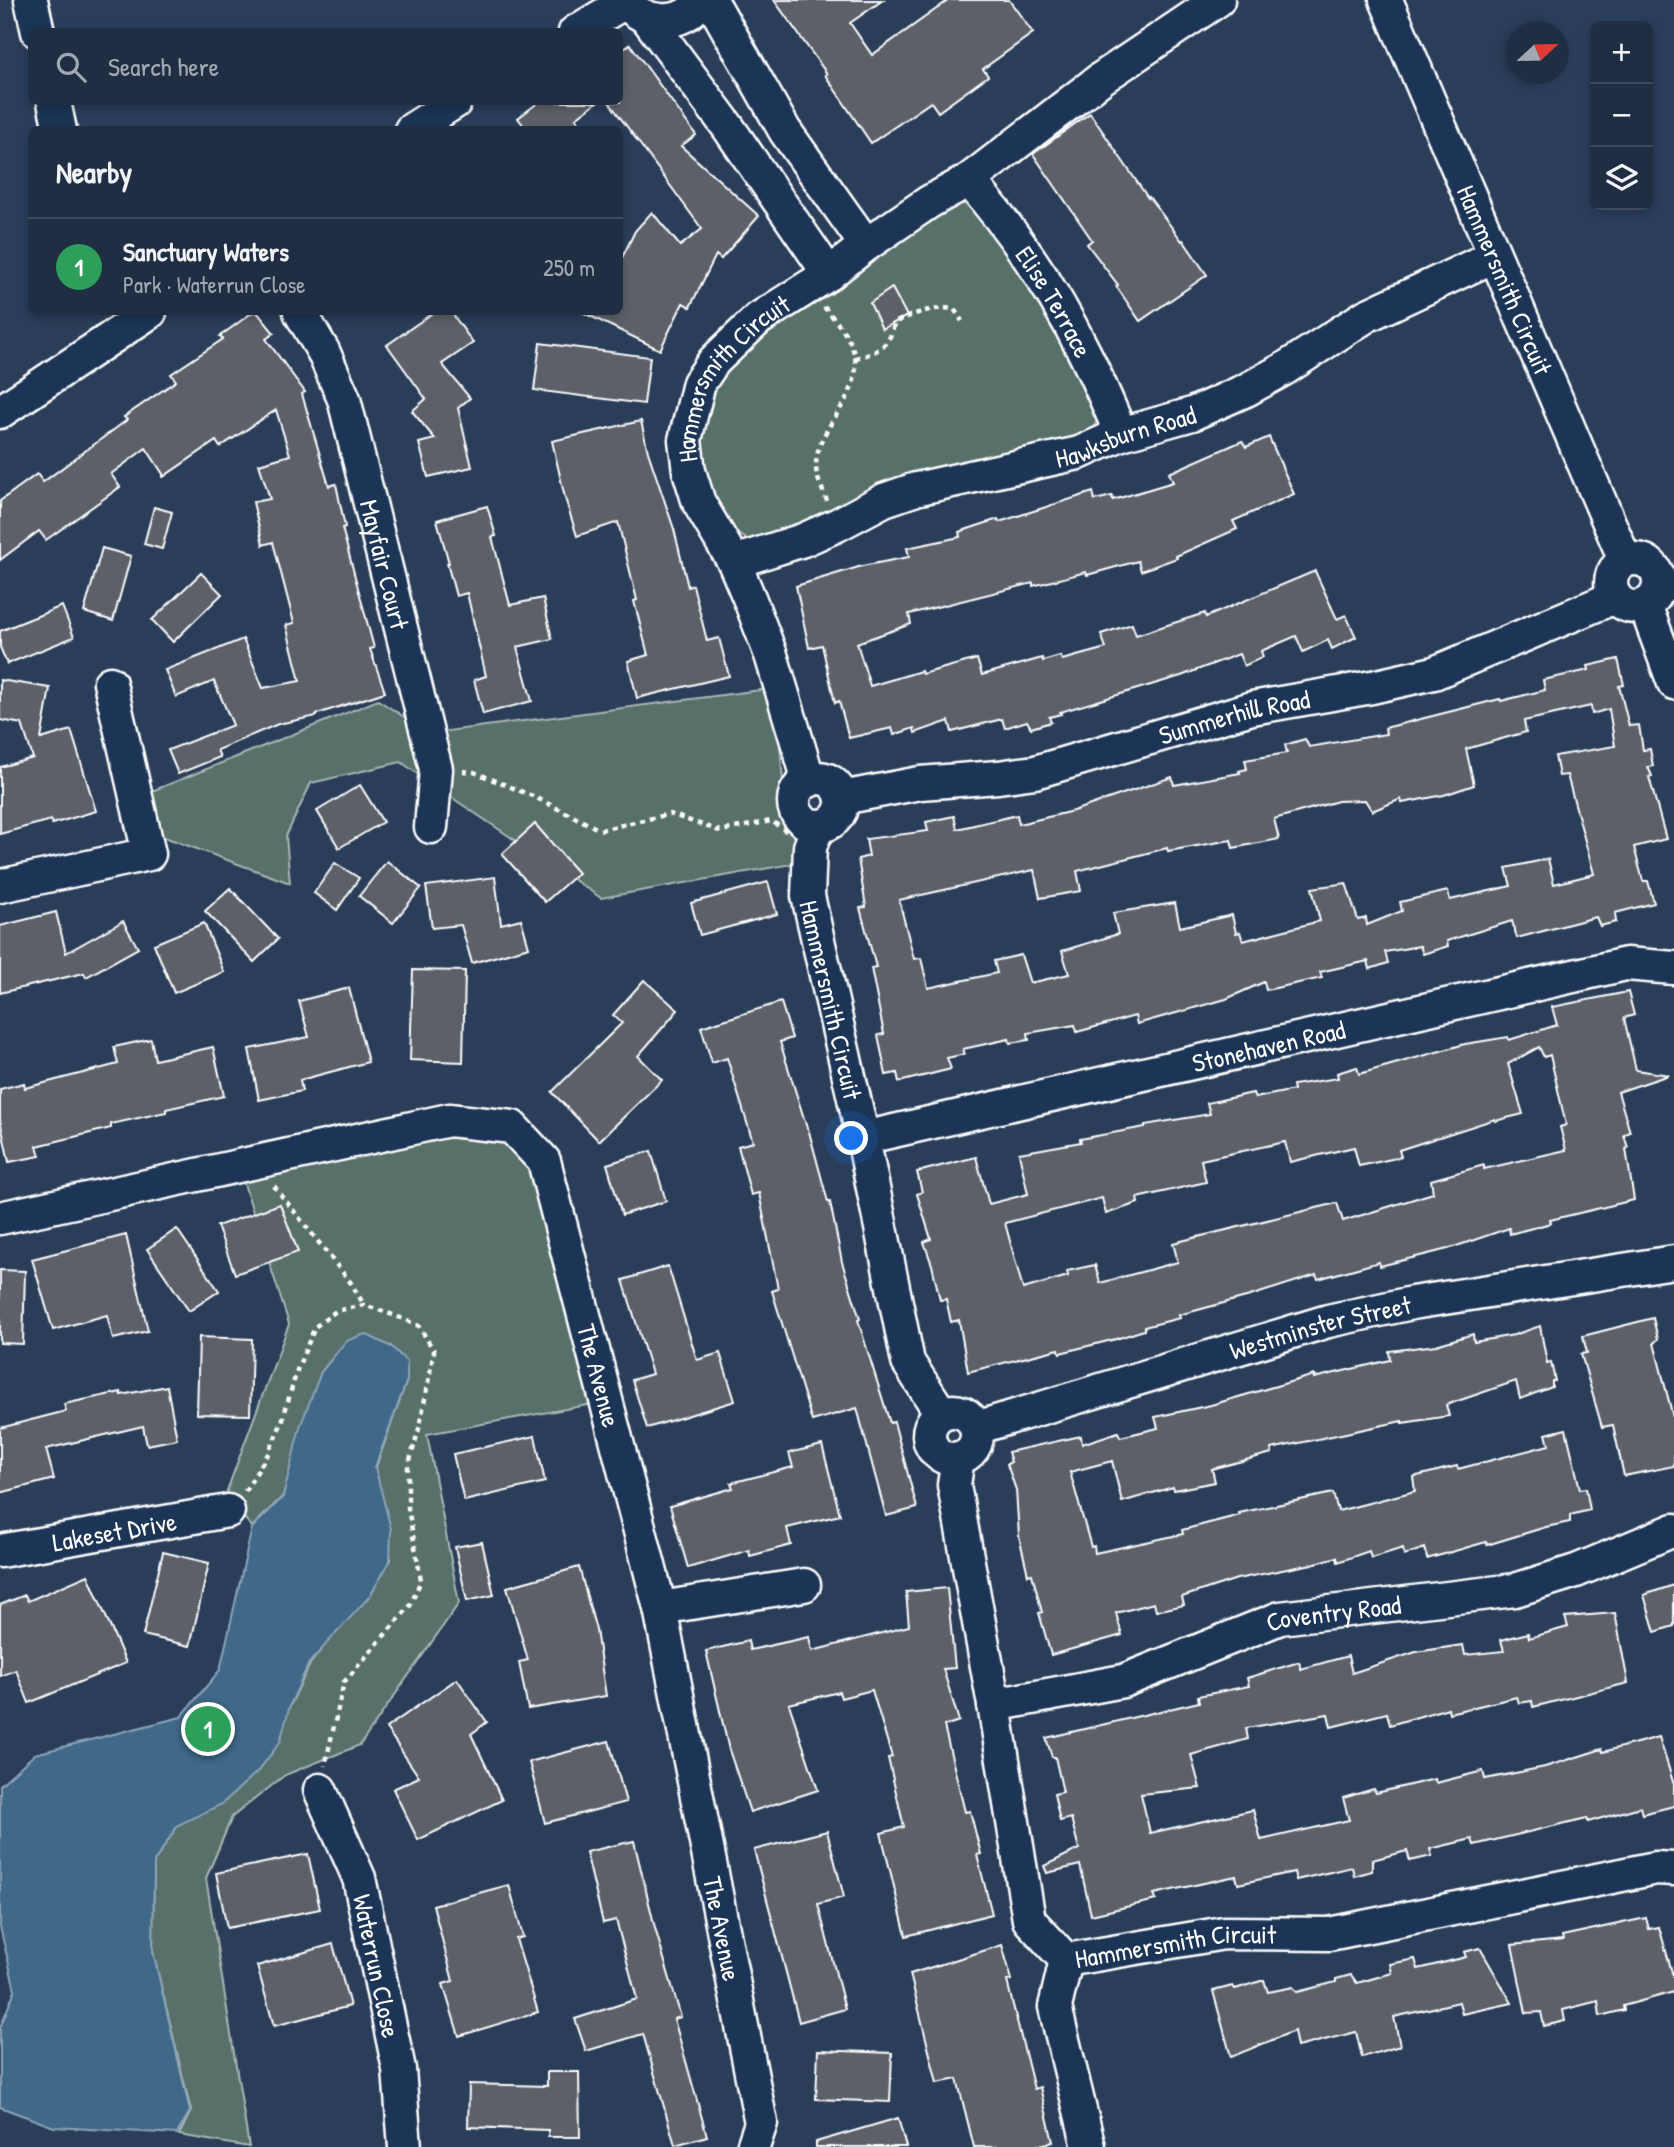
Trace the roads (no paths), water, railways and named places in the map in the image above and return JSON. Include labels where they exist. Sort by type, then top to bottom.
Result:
[{"type":"street","points":[[31,0],[37,28]]},
{"type":"street","points":[[584,28],[632,7],[668,21],[684,16],[700,0]]},
{"type":"street","points":[[711,0],[785,131],[866,245]]},
{"type":"street","name":"Hammersmith Circuit","points":[[808,781],[771,655],[734,562],[699,503],[689,471],[685,440],[699,383],[714,361],[758,319],[819,281],[929,202],[969,180],[1102,78],[1218,0]]},
{"type":"street","name":"Hammersmith Circuit","points":[[1386,0],[1625,560]]},
{"type":"street","name":"Hammersmith Circuit","points":[[632,7],[728,127],[819,281]]},
{"type":"street","points":[[728,127],[768,102]]},
{"type":"street","points":[[55,105],[59,126]]},
{"type":"street","points":[[417,126],[450,105]]},
{"type":"street","name":"Elise Terrace","points":[[969,180],[1000,216],[1034,266],[1083,348],[1121,434]]},
{"type":"street","name":"Hawksburn Road","points":[[734,562],[803,540],[884,500],[916,489],[1079,453],[1121,434],[1192,414],[1246,390],[1284,369],[1366,316],[1494,256]]},
{"type":"street","points":[[0,412],[141,315]]},
{"type":"street","name":"Mayfair Court","points":[[302,315],[323,351],[344,399],[436,769],[431,827]]},
{"type":"street","points":[[1630,601],[1656,594],[1665,569],[1641,559],[1625,560],[1617,566],[1612,575],[1611,586],[1630,601],[1674,683]]},
{"type":"street","name":"Summerhill Road","points":[[842,798],[920,783],[1035,772],[1252,708],[1434,673],[1630,601]]},
{"type":"street","points":[[0,886],[149,854],[110,683]]},
{"type":"street","points":[[820,778],[833,783],[842,798],[842,808],[829,825],[814,837],[796,809],[795,797],[799,788],[808,781],[820,778]]},
{"type":"street","name":"Hammersmith Circuit","points":[[814,837],[808,896],[863,1138],[908,1362],[942,1413]]},
{"type":"street","name":"Stonehaven Road","points":[[863,1138],[1626,964],[1674,968]]},
{"type":"street","name":"The Avenue","points":[[0,1218],[449,1120],[512,1127],[544,1161],[660,1608],[761,2123],[752,2147]]},
{"type":"street","name":"Westminster Street","points":[[976,1428],[1328,1321],[1412,1303],[1674,1262]]},
{"type":"street","points":[[963,1412],[976,1428],[975,1446],[968,1455],[948,1459],[935,1450],[928,1436],[932,1422],[942,1413],[963,1412]]},
{"type":"street","name":"Hammersmith Circuit","points":[[958,1458],[954,1485],[1029,1920],[1066,1960],[1224,1933],[1329,1934],[1656,1868],[1674,1869]]},
{"type":"street","name":"Lakeset Drive","points":[[0,1551],[228,1511]]},
{"type":"street","name":"Coventry Road","points":[[994,1705],[1123,1681],[1280,1618],[1514,1590],[1576,1570],[1674,1530]]},
{"type":"street","points":[[660,1608],[804,1585]]},
{"type":"street","name":"Waterrun Close","points":[[320,1790],[359,1878],[399,2069],[405,2147]]},
{"type":"street","points":[[1066,1960],[1055,2007],[1089,2147]]},
{"type":"water","points":[[365,1334],[392,1347],[407,1362],[407,1380],[375,1467],[391,1529],[390,1561],[370,1596],[309,1663],[290,1705],[280,1742],[259,1770],[222,1804],[178,1825],[154,1862],[153,1952],[190,2111],[177,2134],[54,2127],[0,2107],[0,2028],[15,1990],[0,1927],[0,1785],[35,1754],[181,1717],[220,1670],[252,1528],[283,1497],[300,1427],[321,1372],[346,1341]]},
{"type":"place","name":"Sanctuary Waters","points":[[208,1729]]}]
